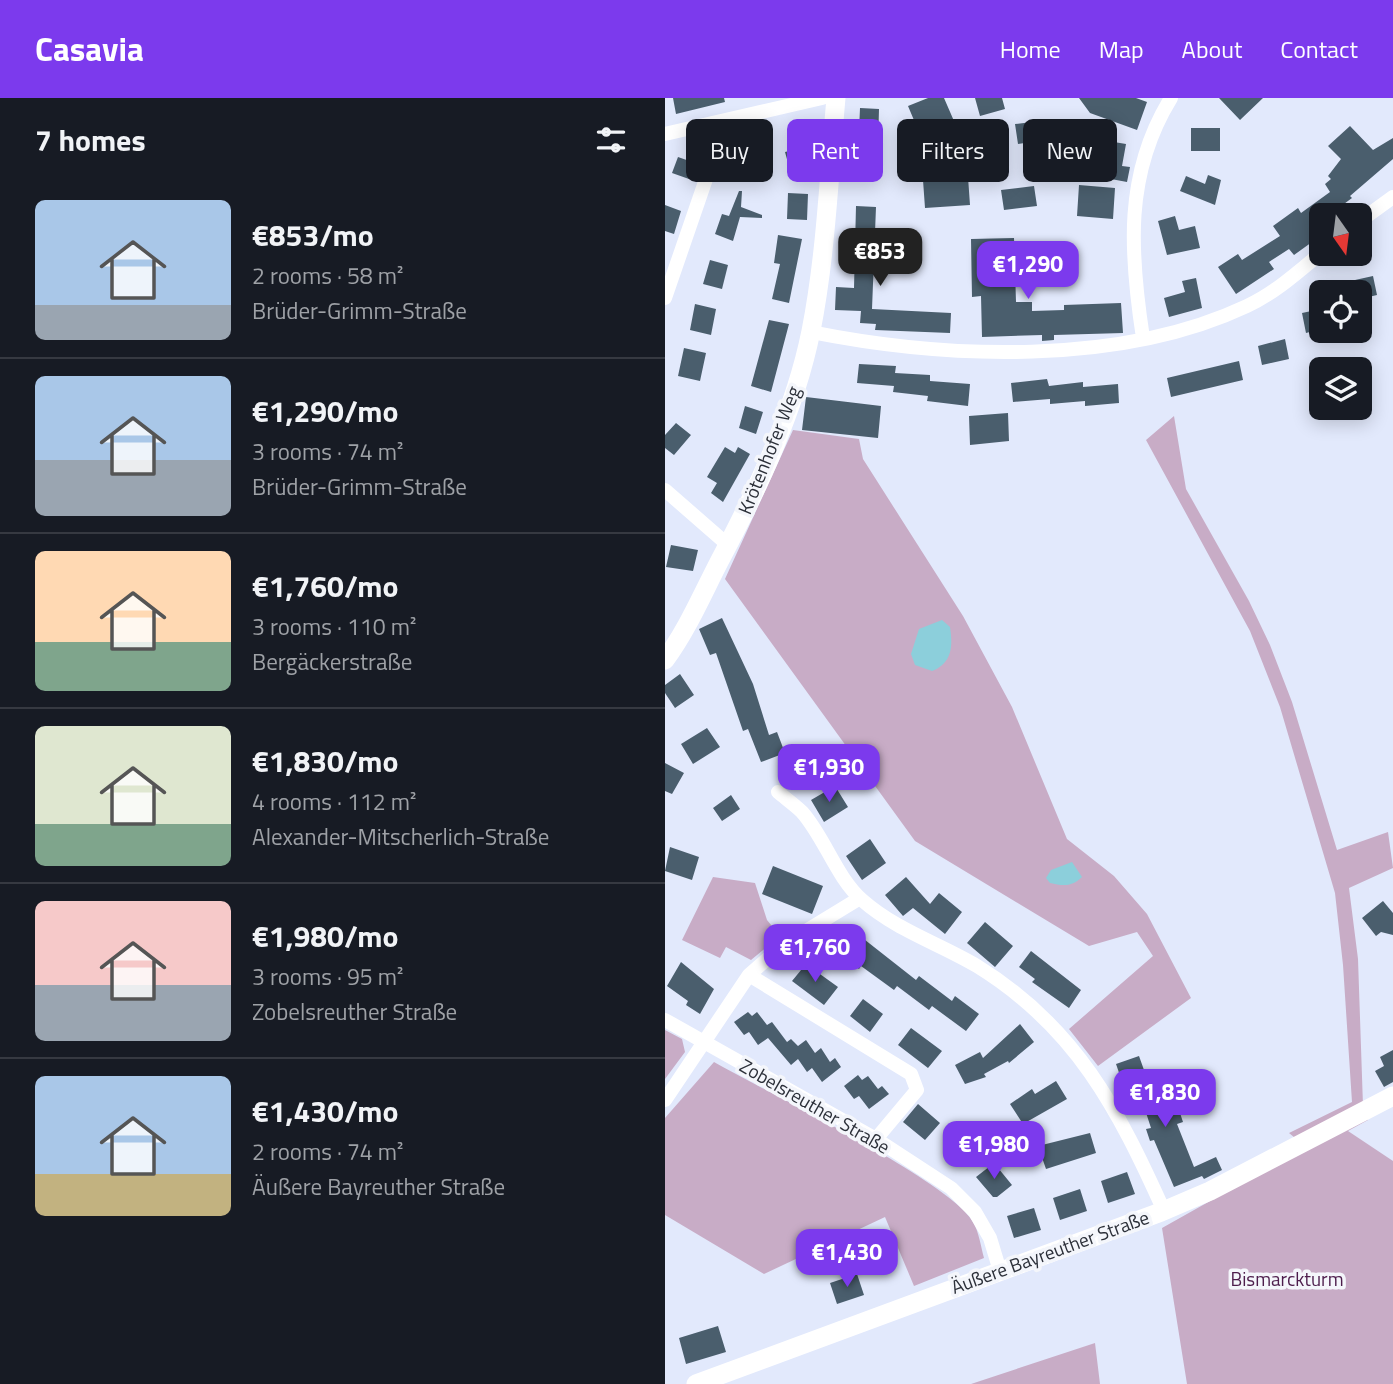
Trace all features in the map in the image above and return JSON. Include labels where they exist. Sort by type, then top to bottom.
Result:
[{"type":"street","points":[[734,119],[822,98]]},
{"type":"street","name":"Krötenhofer Weg","points":[[667,653],[729,545],[782,429],[811,332],[836,98]]},
{"type":"street","points":[[1143,338],[1136,289],[1133,215],[1137,180],[1147,144],[1171,98]]},
{"type":"street","points":[[665,134],[686,130]]},
{"type":"street","points":[[665,298],[705,182]]},
{"type":"street","points":[[1372,212],[1393,197]]},
{"type":"street","points":[[811,332],[894,346],[988,351],[1107,346],[1143,338],[1247,306],[1283,284],[1309,263]]},
{"type":"street","points":[[665,489],[729,545]]},
{"type":"street","points":[[778,792],[802,813],[860,898],[884,919],[975,965],[1001,982],[1064,1039],[1106,1093],[1164,1211]]},
{"type":"street","points":[[665,1100],[689,1067],[702,1041],[749,975],[783,945],[860,898]]},
{"type":"street","points":[[749,975],[911,1074],[917,1090],[876,1139]]},
{"type":"street","name":"Zobelsreuther Straße","points":[[665,1020],[876,1139],[951,1188],[975,1212],[990,1238],[1000,1270]]},
{"type":"street","name":"Äußere Bayreuther Straße","points":[[696,1384],[1164,1211],[1393,1096]]},
{"type":"green space","name":"Bismarckturm","points":[[1174,416],[1186,489],[1249,601],[1270,645],[1292,702],[1337,850],[1388,832],[1393,868],[1349,888],[1358,959],[1363,1106],[1368,1120],[1348,1131],[1393,1161],[1393,1384],[1187,1384],[1162,1228],[1306,1147],[1289,1133],[1352,1102],[1343,965],[1335,893],[1280,707],[1250,631],[1146,440]]},
{"type":"green space","points":[[793,430],[859,439],[863,459],[963,616],[1012,707],[1067,839],[1114,876],[1147,914],[1191,998],[1098,1066],[1069,1029],[1153,956],[1137,932],[1089,946],[915,841],[725,579]]},
{"type":"green space","points":[[713,877],[755,883],[767,920],[780,936],[751,960],[726,947],[720,958],[682,940]]},
{"type":"green space","points":[[665,1030],[682,1039],[685,1052],[665,1079]]},
{"type":"green space","points":[[714,1062],[854,1138],[930,1184],[958,1205],[973,1222],[984,1258],[914,1286],[885,1217],[764,1274],[665,1215],[665,1118]]},
{"type":"green space","points":[[1095,1343],[1100,1384],[971,1384]]},
{"type":"water","points":[[942,620],[950,627],[951,641],[950,654],[944,664],[932,671],[915,665],[911,654],[919,629]]},
{"type":"water","points":[[1072,862],[1082,877],[1075,883],[1059,885],[1050,883],[1046,878],[1051,870]]},
{"type":"building","points":[[673,98],[724,98],[725,102],[676,114]]},
{"type":"building","points":[[928,98],[944,98],[953,119],[913,119],[908,106]]},
{"type":"building","points":[[975,98],[1002,98],[1005,109],[980,116]]},
{"type":"building","points":[[1079,98],[1136,98],[1147,102],[1137,130],[1117,123],[1117,119],[1107,119],[1090,113]]},
{"type":"building","points":[[1219,98],[1263,98],[1240,120]]},
{"type":"building","points":[[860,108],[879,109],[879,119],[860,119]]},
{"type":"building","points":[[1023,123],[1023,143],[1018,144],[1015,124]]},
{"type":"building","points":[[1350,126],[1373,150],[1393,138],[1393,159],[1345,203],[1315,203],[1330,192],[1325,184],[1331,179],[1328,176],[1341,159],[1328,146]]},
{"type":"building","points":[[1191,128],[1220,128],[1220,151],[1191,151]]},
{"type":"building","points":[[1117,142],[1126,144],[1122,166],[1130,167],[1127,182],[1117,180]]},
{"type":"building","points":[[678,157],[686,160],[686,178],[672,173]]},
{"type":"building","points":[[1208,175],[1221,180],[1215,205],[1180,191],[1186,176],[1205,184]]},
{"type":"building","points":[[923,182],[968,182],[970,205],[925,208]]},
{"type":"building","points":[[1079,185],[1115,188],[1113,219],[1077,216]]},
{"type":"building","points":[[1034,186],[1037,206],[1004,210],[1001,190]]},
{"type":"building","points":[[739,191],[742,191],[741,207],[762,215],[762,218],[740,217],[733,241],[715,234],[722,214],[729,216]]},
{"type":"building","points":[[788,193],[808,194],[807,220],[787,219]]},
{"type":"building","points":[[665,205],[681,211],[674,234],[665,231]]},
{"type":"building","points":[[856,206],[876,207],[872,309],[951,313],[950,333],[875,330],[876,324],[860,323],[861,311],[835,310],[836,287],[854,288]]},
{"type":"building","points":[[1309,207],[1309,244],[1294,255],[1289,249],[1269,262],[1274,269],[1236,294],[1218,267],[1238,254],[1242,260],[1280,236],[1273,226],[1298,208],[1301,213]]},
{"type":"building","points":[[1175,216],[1179,230],[1195,226],[1200,248],[1167,255],[1158,221]]},
{"type":"building","points":[[778,235],[802,239],[789,303],[772,299],[780,264],[774,263]]},
{"type":"building","points":[[1014,238],[1016,302],[1032,302],[1032,311],[1064,310],[1064,305],[1121,303],[1123,333],[1054,335],[1054,340],[1042,341],[1042,335],[982,337],[981,296],[972,297],[971,239]]},
{"type":"building","points":[[710,260],[728,265],[722,289],[703,284]]},
{"type":"building","points":[[1373,276],[1377,295],[1372,296],[1372,280],[1355,280]]},
{"type":"building","points":[[1196,278],[1202,308],[1169,317],[1164,298],[1185,292],[1182,281]]},
{"type":"building","points":[[695,304],[716,309],[711,335],[690,330]]},
{"type":"building","points":[[1309,312],[1309,332],[1306,333],[1302,313]]},
{"type":"building","points":[[769,320],[789,324],[771,392],[751,386]]},
{"type":"building","points":[[1285,339],[1289,359],[1262,365],[1258,346]]},
{"type":"building","points":[[684,348],[706,353],[700,381],[678,376]]},
{"type":"building","points":[[1239,361],[1243,380],[1171,397],[1167,378]]},
{"type":"building","points":[[859,364],[896,366],[895,373],[930,375],[930,381],[970,384],[968,406],[927,401],[928,396],[893,392],[894,386],[857,383]]},
{"type":"building","points":[[1047,379],[1049,386],[1083,382],[1083,387],[1118,384],[1119,403],[1085,406],[1085,401],[1050,404],[1050,399],[1013,402],[1011,383]]},
{"type":"building","points":[[806,397],[881,406],[878,438],[802,430]]},
{"type":"building","points":[[745,406],[763,412],[756,434],[739,428]]},
{"type":"building","points":[[1008,413],[1009,441],[970,445],[969,416]]},
{"type":"building","points":[[676,423],[691,435],[674,455],[665,448],[665,435]]},
{"type":"building","points":[[725,447],[735,453],[738,447],[750,454],[723,502],[711,493],[717,483],[707,477]]},
{"type":"building","points":[[671,545],[698,550],[693,571],[666,567]]},
{"type":"building","points":[[722,618],[753,684],[769,735],[777,732],[785,753],[761,762],[748,729],[743,731],[716,653],[710,655],[699,629]]},
{"type":"building","points":[[680,674],[694,695],[675,708],[665,693],[665,685]]},
{"type":"building","points":[[707,728],[720,747],[693,764],[681,744]]},
{"type":"building","points":[[814,746],[825,769],[798,783],[787,760]]},
{"type":"building","points":[[665,763],[684,773],[672,794],[665,791]]},
{"type":"building","points":[[835,786],[848,807],[824,822],[811,800]]},
{"type":"building","points":[[731,795],[740,809],[722,821],[713,808]]},
{"type":"building","points":[[870,839],[886,863],[862,880],[846,856]]},
{"type":"building","points":[[670,847],[699,857],[692,880],[665,871]]},
{"type":"building","points":[[773,866],[823,886],[812,914],[762,894]]},
{"type":"building","points":[[906,877],[930,904],[939,893],[962,912],[945,934],[913,908],[903,916],[885,895]]},
{"type":"building","points":[[1383,901],[1393,913],[1393,935],[1381,932],[1376,936],[1362,918]]},
{"type":"building","points":[[985,922],[1013,946],[995,967],[967,943]]},
{"type":"building","points":[[846,925],[916,980],[919,976],[952,1001],[955,996],[979,1014],[966,1031],[932,1006],[929,1010],[897,986],[894,990],[861,966],[859,969],[830,943]]},
{"type":"building","points":[[1031,951],[1081,990],[1069,1008],[1032,982],[1035,979],[1019,967]]},
{"type":"building","points":[[681,962],[714,989],[700,1014],[686,1005],[688,1001],[667,986]]},
{"type":"building","points":[[806,964],[838,987],[824,1005],[792,981]]},
{"type":"building","points":[[863,999],[883,1014],[870,1032],[850,1016]]},
{"type":"building","points":[[748,1012],[752,1016],[757,1012],[767,1025],[772,1022],[787,1042],[791,1039],[798,1046],[806,1040],[815,1053],[821,1048],[830,1062],[835,1058],[841,1067],[822,1082],[812,1068],[807,1072],[798,1059],[791,1065],[768,1038],[758,1045],[749,1032],[744,1035],[734,1022]]},
{"type":"building","points":[[1020,1024],[1034,1042],[1009,1063],[1008,1061],[984,1074],[986,1077],[965,1084],[955,1065],[980,1052],[983,1058]]},
{"type":"building","points":[[911,1028],[942,1051],[928,1068],[898,1045]]},
{"type":"building","points":[[1393,1050],[1393,1082],[1384,1087],[1375,1071],[1384,1066],[1380,1057]]},
{"type":"building","points":[[1139,1056],[1154,1098],[1160,1097],[1164,1111],[1178,1107],[1183,1122],[1177,1124],[1194,1167],[1216,1157],[1222,1170],[1204,1179],[1202,1176],[1174,1187],[1154,1140],[1150,1141],[1146,1129],[1151,1128],[1137,1085],[1125,1090],[1116,1064]]},
{"type":"building","points":[[858,1075],[862,1080],[868,1076],[878,1089],[882,1086],[889,1094],[869,1109],[859,1096],[854,1099],[844,1086]]},
{"type":"building","points":[[1056,1081],[1067,1099],[1023,1124],[1010,1104],[1032,1089],[1035,1094]]},
{"type":"building","points":[[918,1104],[940,1123],[925,1140],[903,1122]]},
{"type":"building","points":[[1090,1133],[1096,1153],[1046,1169],[1038,1146]]},
{"type":"building","points":[[994,1163],[1012,1185],[997,1197],[993,1197],[976,1177]]},
{"type":"building","points":[[1127,1172],[1135,1194],[1108,1203],[1101,1181]]},
{"type":"building","points":[[1080,1189],[1087,1211],[1060,1220],[1053,1198]]},
{"type":"building","points":[[1034,1208],[1041,1230],[1014,1238],[1007,1216]]},
{"type":"building","points":[[857,1274],[864,1295],[837,1304],[830,1283]]},
{"type":"building","points":[[718,1326],[726,1352],[686,1364],[679,1338]]}]
